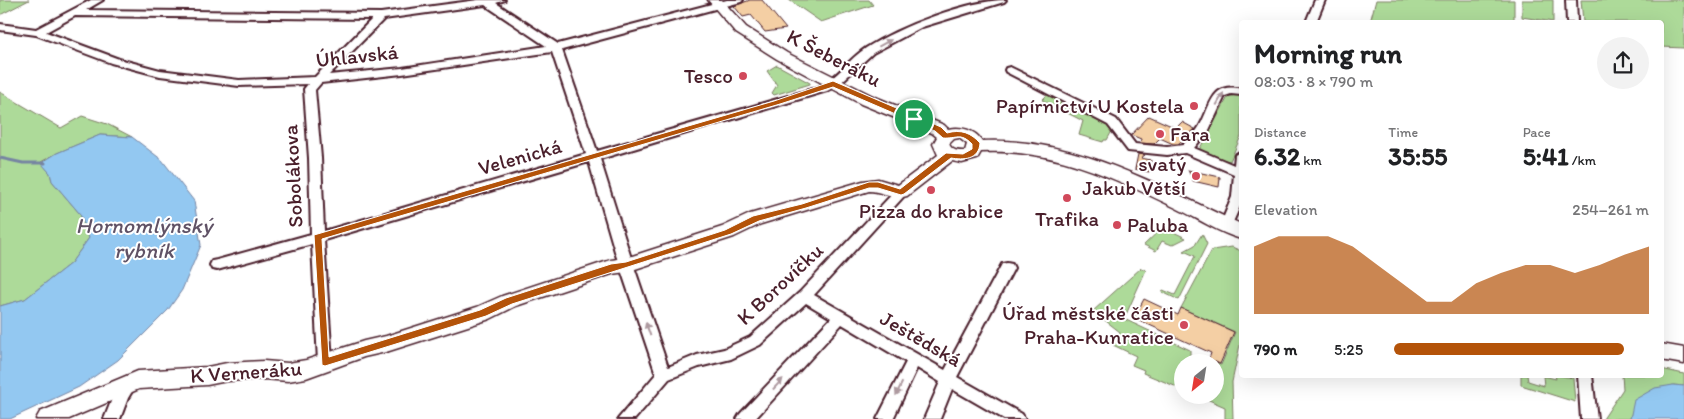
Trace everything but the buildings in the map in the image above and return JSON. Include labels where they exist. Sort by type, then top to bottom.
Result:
[{"type":"street","points":[[38,32],[98,0]]},
{"type":"street","points":[[426,11],[427,0]]},
{"type":"street","name":"Úhlavská","points":[[0,27],[38,32],[115,61],[160,73],[239,83],[318,80],[402,71],[556,48],[717,3],[738,0]]},
{"type":"street","points":[[833,84],[869,51],[918,25],[1002,0]]},
{"type":"street","points":[[1313,20],[1320,0]]},
{"type":"street","points":[[1571,0],[1572,20]]},
{"type":"street","points":[[72,13],[381,16],[493,1],[556,48],[593,157],[626,265],[664,375]]},
{"type":"street","name":"K Šeberáku","points":[[717,3],[740,30],[756,41],[833,84],[938,129],[946,136]]},
{"type":"street","name":"Sobolákova","points":[[325,362],[317,237],[315,158],[309,89],[381,16]]},
{"type":"street","points":[[976,146],[1012,145],[1041,149],[1089,163],[1233,225],[1238,197],[1239,172],[1186,149],[1167,151],[1132,148],[1112,122],[1010,70]]},
{"type":"street","name":"Velenická","points":[[217,265],[593,157],[823,89],[833,84]]},
{"type":"street","points":[[1186,149],[1203,130],[1221,94],[1226,90],[1239,92]]},
{"type":"street","points":[[955,133],[964,134],[972,138],[976,146],[974,152],[967,156],[958,157],[949,155],[941,147],[942,140],[946,136],[955,133]]},
{"type":"street","name":"K Borovíčku","points":[[626,419],[664,375],[697,361],[726,356],[755,341],[805,296],[901,192],[949,155]]},
{"type":"street","name":"K Verneráku","points":[[47,419],[130,383],[152,378],[207,376],[242,370],[288,372],[483,313],[509,301],[611,267],[626,265],[728,232],[756,219],[869,185],[878,185],[901,192]]},
{"type":"street","points":[[932,419],[948,379],[1007,268]]},
{"type":"street","name":"Ještědská","points":[[805,296],[1016,419]]},
{"type":"street","points":[[744,419],[840,317]]},
{"type":"street","points":[[1664,353],[1684,356]]},
{"type":"street","points":[[885,419],[914,360]]},
{"type":"street","points":[[1585,378],[1590,419]]},
{"type":"street","points":[[112,419],[122,395],[130,383]]},
{"type":"green space","points":[[0,0],[29,0],[0,15]]},
{"type":"green space","points":[[789,0],[869,0],[873,5],[821,22]]},
{"type":"green space","points":[[1376,0],[1514,0],[1514,20],[1371,20]]},
{"type":"green space","points":[[1522,0],[1553,0],[1553,20],[1522,17]]},
{"type":"green space","points":[[1581,0],[1684,0],[1684,48],[1664,47],[1664,20],[1583,20]]},
{"type":"green space","points":[[777,65],[810,84],[774,95],[772,93],[777,85],[767,71]]},
{"type":"green space","points":[[0,92],[61,128],[82,116],[107,124],[132,137],[100,135],[57,153],[41,162],[50,173],[52,181],[80,214],[89,238],[71,263],[25,299],[0,306]]},
{"type":"green space","points":[[1050,92],[1064,99],[1060,104],[1068,108],[1071,106],[1084,115],[1089,112],[1108,124],[1112,131],[1107,140],[1103,142],[1079,135],[1083,121],[1042,100]]},
{"type":"green space","points":[[1239,96],[1239,141],[1230,161],[1199,150],[1228,97]]},
{"type":"green space","points":[[1163,227],[1186,238],[1172,245],[1162,241],[1156,251],[1144,245]]},
{"type":"green space","points":[[1202,234],[1207,244],[1179,300],[1162,292],[1163,290],[1175,295],[1195,256],[1184,251],[1195,245]]},
{"type":"green space","points":[[1232,247],[1239,250],[1239,349],[1232,382],[1233,419],[1225,419],[1225,407],[1218,404],[1224,404],[1224,358],[1235,332],[1181,308],[1212,250]]},
{"type":"green space","points":[[1141,268],[1146,270],[1124,319],[1190,350],[1190,354],[1174,354],[1174,386],[1143,373],[1144,370],[1132,365],[1136,356],[1113,345],[1120,332],[1093,311]]},
{"type":"green space","points":[[1664,370],[1684,374],[1684,386],[1673,385],[1635,400],[1630,419],[1603,419],[1623,389],[1622,378],[1664,378]]},
{"type":"green space","points":[[1521,378],[1528,378],[1528,381],[1544,386],[1543,378],[1573,378],[1575,402],[1521,385]]},
{"type":"water","name":"Hornomlýnský rybník","points":[[100,135],[132,137],[162,160],[194,201],[201,245],[182,290],[168,310],[118,360],[79,387],[10,419],[0,419],[0,306],[25,299],[71,263],[89,238],[80,214],[52,181],[50,173],[41,163],[57,153]]},
{"type":"water","points":[[1673,385],[1684,386],[1684,419],[1630,419],[1634,400],[1655,388]]},
{"type":"waterway","points":[[0,158],[23,163],[45,163]]},
{"type":"place","name":"Tesco","points":[[743,76]]},
{"type":"place","name":"Papírnictví U Kostela","points":[[1194,106]]},
{"type":"place","name":"Fara","points":[[1160,134]]},
{"type":"place","name":"svatý Jakub Větší","points":[[1196,176]]},
{"type":"place","name":"Pizza do krabice","points":[[931,190]]},
{"type":"place","name":"Trafika","points":[[1067,198]]},
{"type":"place","name":"Paluba","points":[[1117,225]]},
{"type":"place","name":"Úřad městské části Praha-Kunratice","points":[[1184,325]]},
{"type":"route","points":[[833,84],[914,119],[938,129],[946,136],[955,133],[964,134],[972,138],[976,143],[976,150],[971,155],[963,157],[949,155],[901,192],[878,185],[869,185],[841,193],[756,219],[728,232],[675,250],[626,265],[611,267],[509,301],[483,313],[325,362],[317,237],[777,103],[823,89],[833,84]]}]
